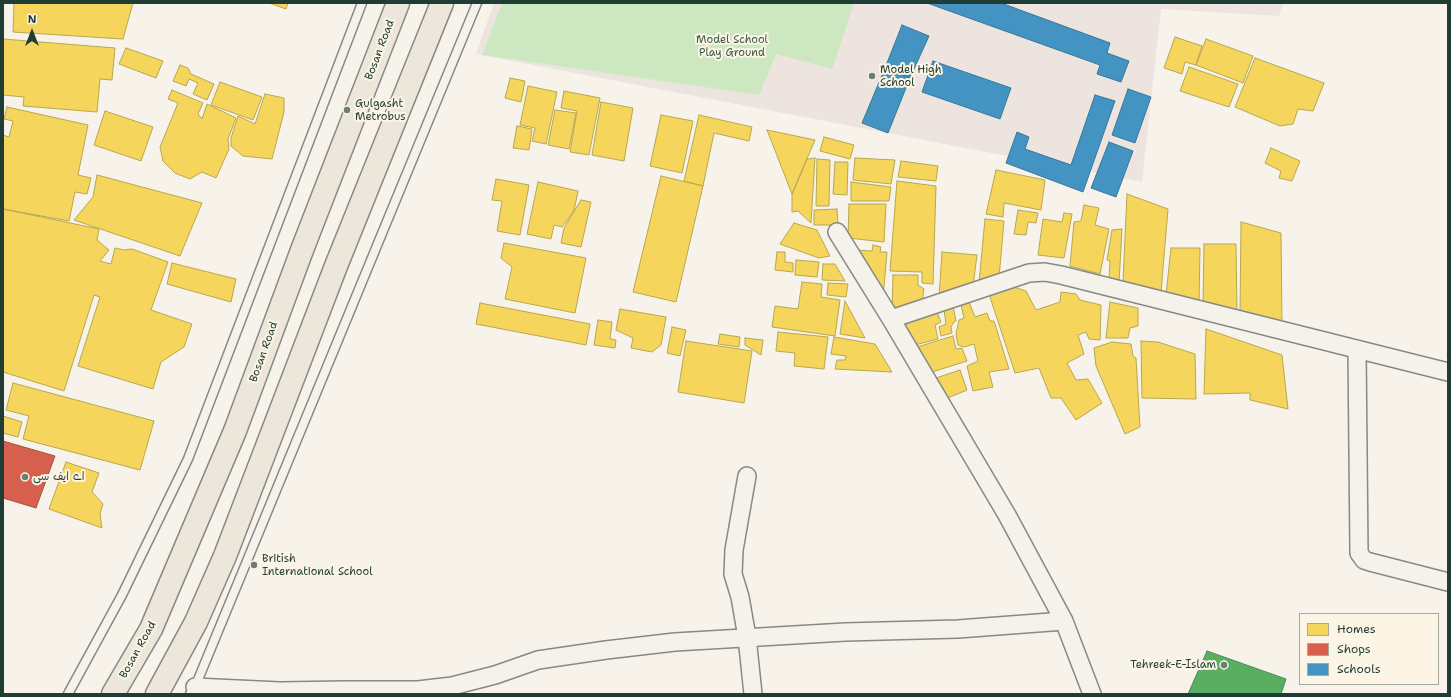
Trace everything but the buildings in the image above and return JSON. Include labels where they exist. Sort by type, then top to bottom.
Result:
[{"type":"main road","name":"Bosan Road","points":[[113,694],[151,629],[235,431],[302,250],[398,3]]},
{"type":"main road","points":[[157,694],[196,622],[225,556],[336,266],[442,3]]},
{"type":"street","points":[[837,232],[891,319],[1007,515],[1064,620],[1092,694]]},
{"type":"street","points":[[891,319],[1029,273],[1045,272],[1061,274],[1448,372]]},
{"type":"street","points":[[1357,349],[1359,553],[1364,560],[1370,562],[1448,582]]},
{"type":"street","points":[[747,476],[734,550],[733,574],[740,597],[747,637],[753,694]]},
{"type":"street","points":[[192,691],[418,690],[452,686],[495,675],[538,660],[675,642],[844,632],[958,629],[1064,620]]},
{"type":"lane","points":[[68,694],[122,595],[188,459],[362,3]]},
{"type":"lane","points":[[192,691],[477,3]]},
{"type":"shaded area","name":"Model High School","points":[[494,3],[1283,3],[1279,16],[1161,9],[1142,182],[476,54]]},
{"type":"green space","name":"Model School Play Ground","points":[[502,3],[854,3],[832,69],[776,54],[759,95],[482,55]]},
{"type":"place","name":"Model High School","points":[[872,76]]},
{"type":"place","name":"Gulgasht Metrobus","points":[[347,110]]},
{"type":"place","name":"اے ایف سی","points":[[25,477]]},
{"type":"place","name":"British International School","points":[[254,565]]},
{"type":"place","name":"Tehreek-E-Islam","points":[[1224,665]]}]
